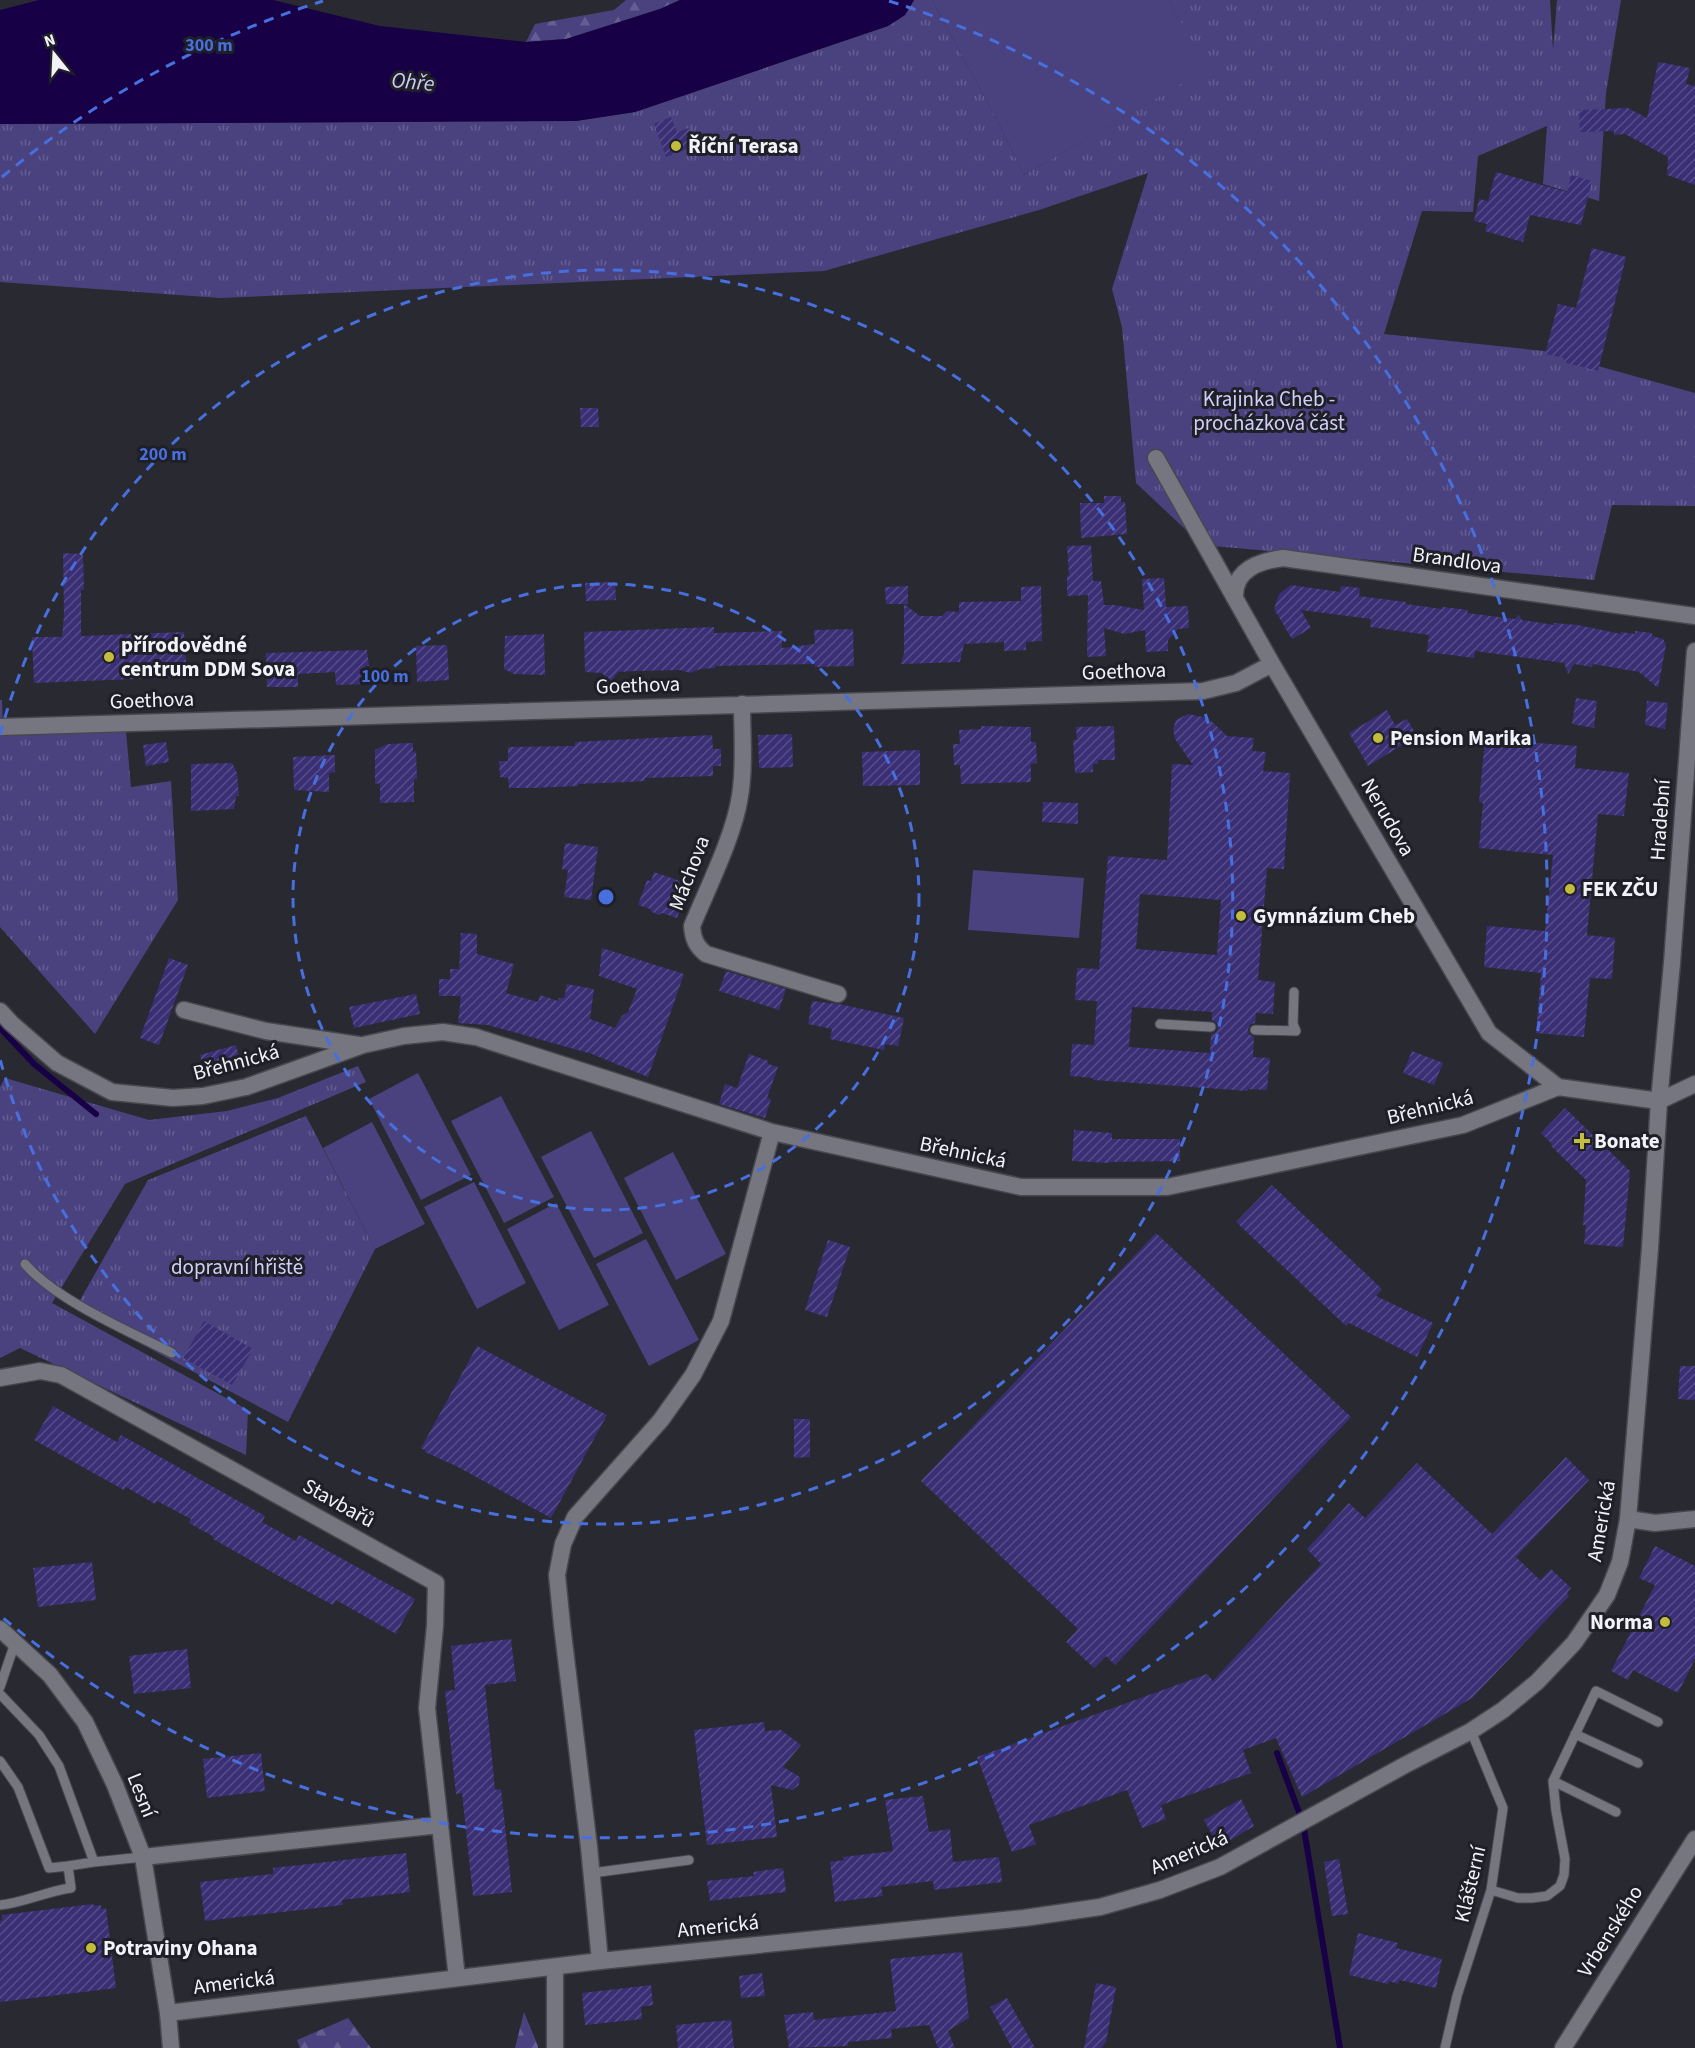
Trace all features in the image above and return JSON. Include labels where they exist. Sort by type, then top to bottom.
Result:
[{"type":"street","name":"Nerudova","points":[[1156,458],[1272,664],[1489,1033],[1558,1087]]},
{"type":"street","name":"Brandlova","points":[[1235,597],[1234,587],[1241,575],[1266,560],[1282,558],[1695,615]]},
{"type":"street","name":"Hradební","points":[[1659,1101],[1672,963],[1695,651]]},
{"type":"street","name":"Goethova","points":[[0,727],[1203,691],[1236,683],[1272,664]]},
{"type":"street","name":"Máchova","points":[[742,704],[743,771],[740,796],[734,822],[692,926],[693,937],[697,948],[706,954],[838,994]]},
{"type":"street","name":"Břehnická","points":[[184,1010],[266,1031],[363,1046]]},
{"type":"street","name":"Břehnická","points":[[0,1011],[57,1063],[112,1092],[173,1098],[203,1096],[246,1087],[363,1046],[404,1035],[443,1032],[476,1037],[772,1132],[1021,1187],[1167,1187],[1462,1125],[1558,1087]]},
{"type":"street","points":[[1558,1087],[1659,1101],[1695,1084]]},
{"type":"street","name":"Americká","points":[[168,2013],[600,1961],[1024,1918],[1100,1907],[1160,1890],[1220,1867],[1405,1764],[1471,1731],[1503,1710],[1537,1682],[1574,1643],[1606,1595],[1620,1562],[1628,1519],[1650,1248],[1659,1101]]},
{"type":"street","points":[[600,1961],[592,1873],[561,1625],[557,1575],[563,1544],[575,1517],[661,1420],[693,1375],[717,1330],[772,1132]]},
{"type":"street","name":"Stavbařů","points":[[0,1378],[40,1371],[61,1375],[436,1583],[435,1626],[427,1708],[457,1978]]},
{"type":"street","points":[[1628,1519],[1655,1523],[1695,1519]]},
{"type":"street","name":"Lesní","points":[[0,1629],[50,1675],[85,1722],[115,1785],[143,1857],[168,2013],[171,2048]]},
{"type":"street","points":[[143,1857],[440,1825]]},
{"type":"street","name":"Vrbenského","points":[[1563,2048],[1695,1839]]},
{"type":"street","points":[[555,1967],[555,2048]]},
{"type":"lane","points":[[1255,1030],[1296,1031],[1293,1024],[1294,992]]},
{"type":"lane","points":[[1160,1024],[1211,1027]]},
{"type":"lane","points":[[25,1264],[35,1276],[78,1304],[172,1353]]},
{"type":"lane","points":[[0,1687],[15,1643]]},
{"type":"lane","points":[[1491,1890],[1518,1898],[1532,1898],[1547,1896],[1560,1886],[1564,1875],[1565,1860],[1553,1781],[1596,1691],[1658,1722]]},
{"type":"lane","points":[[0,1694],[39,1735],[59,1766],[94,1862]]},
{"type":"lane","name":"Klášterní","points":[[1445,2048],[1457,1996],[1491,1890],[1503,1808],[1471,1731]]},
{"type":"lane","points":[[1575,1734],[1638,1762]]},
{"type":"lane","points":[[0,1761],[18,1787],[49,1868],[143,1857]]},
{"type":"lane","points":[[1553,1781],[1616,1812]]},
{"type":"lane","points":[[592,1873],[690,1860]]},
{"type":"lane","points":[[0,1905],[12,1904],[71,1888],[68,1866]]},
{"type":"green space","points":[[626,0],[680,0],[660,9],[566,39],[526,42],[535,24],[614,10]]},
{"type":"green space","name":"Krajinka Cheb - procházková část","points":[[914,0],[932,0],[1024,175],[1207,69],[1169,0],[1550,0],[1553,50],[1557,0],[1621,0],[1606,93],[1599,201],[1543,184],[1547,126],[1478,156],[1473,212],[1422,211],[1384,334],[1544,351],[1695,393],[1695,506],[1612,505],[1594,580],[1202,545],[1136,483],[1122,327],[1112,289],[1148,173],[1039,210],[824,271],[220,298],[0,282],[0,124],[576,121],[635,112],[888,26],[905,15]]},
{"type":"green space","points":[[932,0],[1169,0],[1208,69],[1024,175]]},
{"type":"green space","points":[[0,700],[2,700],[3,733],[126,731],[131,787],[171,781],[178,900],[95,1034],[0,927]]},
{"type":"green space","points":[[973,870],[1084,878],[1079,938],[968,930]]},
{"type":"green space","points":[[358,1066],[366,1082],[125,1184],[52,1303],[248,1410],[246,1455],[20,1348],[0,1358],[0,1087],[5,1078],[149,1120],[227,1111],[278,1098]]},
{"type":"green space","points":[[418,1073],[471,1175],[421,1200],[369,1099]]},
{"type":"green space","points":[[501,1096],[554,1197],[504,1223],[451,1121]]},
{"type":"green space","name":"dopravní hřiště","points":[[306,1116],[375,1249],[288,1422],[75,1309],[148,1180]]},
{"type":"green space","points":[[372,1122],[425,1224],[375,1249],[323,1148]]},
{"type":"green space","points":[[591,1131],[643,1233],[594,1258],[541,1157]]},
{"type":"green space","points":[[673,1152],[726,1254],[676,1280],[624,1178]]},
{"type":"green space","points":[[474,1182],[526,1283],[477,1309],[424,1207]]},
{"type":"green space","points":[[556,1203],[609,1305],[559,1330],[507,1229]]},
{"type":"green space","points":[[646,1239],[699,1340],[649,1366],[596,1264]]},
{"type":"green space","points":[[524,2012],[538,2046],[538,2048],[515,2048]]},
{"type":"green space","points":[[348,2018],[371,2048],[300,2048],[297,2040]]},
{"type":"water","name":"Ohře","points":[[39,0],[273,0],[380,26],[526,42],[566,39],[660,9],[680,0],[914,0],[905,15],[888,26],[635,112],[576,121],[0,124],[0,10]]},
{"type":"building","points":[[1658,62],[1690,68],[1686,84],[1695,86],[1695,185],[1667,175],[1668,157],[1625,134],[1614,135],[1614,131],[1580,132],[1579,110],[1628,108],[1647,118]]},
{"type":"building","points":[[671,117],[677,132],[689,128],[695,146],[666,157],[654,124]]},
{"type":"building","points":[[1496,172],[1567,192],[1571,175],[1592,181],[1581,225],[1530,215],[1523,242],[1485,231],[1487,224],[1474,221],[1479,199],[1488,201]]},
{"type":"building","points":[[1592,248],[1626,257],[1598,371],[1563,362],[1564,358],[1545,354],[1558,304],[1576,308]]},
{"type":"building","points":[[580,408],[598,408],[599,427],[581,427]]},
{"type":"building","points":[[1104,496],[1121,496],[1121,502],[1125,502],[1127,534],[1081,538],[1080,503],[1104,503]]},
{"type":"building","points":[[1091,545],[1093,581],[1101,581],[1104,605],[1144,610],[1142,579],[1164,578],[1166,607],[1188,606],[1189,628],[1178,629],[1168,640],[1168,651],[1146,652],[1145,630],[1124,634],[1104,628],[1106,656],[1087,657],[1088,595],[1067,596],[1067,576],[1069,575],[1067,546]]},
{"type":"building","name":"přírodovědné centrum DDM Sova","points":[[63,553],[83,554],[84,590],[81,590],[81,636],[184,632],[187,677],[34,683],[32,637],[62,637]]},
{"type":"building","points":[[615,582],[616,600],[586,601],[585,583]]},
{"type":"building","points":[[1291,585],[1340,592],[1341,586],[1360,588],[1359,596],[1406,602],[1406,604],[1468,610],[1467,613],[1515,619],[1519,615],[1522,620],[1554,625],[1554,623],[1578,625],[1621,634],[1621,632],[1635,634],[1635,631],[1652,633],[1652,636],[1663,639],[1666,645],[1658,688],[1639,672],[1593,664],[1592,667],[1574,664],[1568,674],[1564,663],[1475,651],[1474,658],[1427,652],[1429,635],[1370,627],[1371,619],[1301,610],[1311,628],[1292,639],[1274,609],[1279,594]]},
{"type":"building","points":[[908,586],[908,604],[886,604],[885,587]]},
{"type":"building","points":[[1041,586],[1042,641],[1026,642],[1026,650],[1004,651],[1004,642],[964,644],[960,662],[901,664],[904,653],[904,604],[920,616],[942,616],[947,611],[959,612],[959,602],[1021,601],[1021,587]]},
{"type":"building","points":[[714,627],[714,633],[782,631],[782,648],[815,644],[814,630],[853,629],[854,666],[815,667],[815,664],[715,666],[715,668],[700,669],[690,673],[680,670],[618,672],[611,682],[602,673],[585,672],[584,632]]},
{"type":"building","points":[[544,634],[545,675],[514,674],[504,669],[505,636]]},
{"type":"building","points":[[447,645],[449,680],[417,682],[416,646]]},
{"type":"building","points":[[367,650],[369,666],[365,666],[365,684],[336,685],[335,672],[298,674],[298,687],[267,687],[266,653]]},
{"type":"building","points":[[1576,698],[1597,701],[1594,728],[1572,724]]},
{"type":"building","points":[[1647,701],[1668,703],[1665,729],[1645,725]]},
{"type":"building","name":"Pension Marika","points":[[1387,710],[1395,725],[1407,719],[1417,736],[1368,766],[1349,733]]},
{"type":"building","name":"Gymnázium Cheb","points":[[1188,714],[1208,718],[1227,736],[1254,738],[1252,751],[1266,752],[1263,771],[1290,773],[1284,869],[1267,868],[1258,980],[1275,982],[1273,1014],[1256,1013],[1255,1023],[1251,1024],[1248,1029],[1249,1034],[1254,1037],[1253,1057],[1270,1058],[1267,1090],[1248,1089],[1248,1091],[1093,1080],[1093,1078],[1070,1076],[1072,1044],[1094,1045],[1097,1001],[1075,1000],[1077,968],[1099,969],[1108,856],[1167,860],[1172,764],[1193,765],[1175,739],[1173,729],[1176,720]],"holes":[[[1140,894],[1221,900],[1217,955],[1136,949]],[[1132,1007],[1212,1012],[1212,1020],[1217,1023],[1218,1028],[1215,1033],[1211,1034],[1210,1053],[1129,1047]]]},
{"type":"building","points":[[981,726],[1031,727],[1031,742],[1036,742],[1037,763],[1031,764],[1031,782],[961,784],[960,765],[954,765],[953,744],[960,744],[959,730],[981,729]]},
{"type":"building","points":[[1114,726],[1115,760],[1098,760],[1098,764],[1093,764],[1093,772],[1075,773],[1073,740],[1077,740],[1076,727]]},
{"type":"building","points":[[792,734],[793,767],[759,768],[758,735]]},
{"type":"building","points":[[712,735],[713,749],[721,749],[721,766],[713,766],[713,776],[645,778],[645,781],[532,788],[509,788],[508,778],[500,777],[499,761],[508,761],[508,747],[575,746],[575,742]]},
{"type":"building","name":"FEK ZČU","points":[[1485,739],[1577,746],[1575,768],[1629,773],[1624,816],[1598,814],[1587,935],[1615,938],[1612,979],[1590,978],[1584,1037],[1536,1033],[1541,973],[1484,967],[1487,926],[1545,931],[1553,855],[1479,848],[1483,803],[1479,802]]},
{"type":"building","points":[[166,742],[169,762],[146,766],[143,745]]},
{"type":"building","points":[[413,743],[413,752],[416,751],[417,779],[414,779],[414,802],[380,803],[380,783],[375,784],[375,750],[388,744]]},
{"type":"building","points":[[920,750],[920,785],[863,786],[862,752]]},
{"type":"building","points":[[335,755],[335,772],[329,773],[329,792],[294,790],[293,757]]},
{"type":"building","points":[[232,763],[237,773],[239,796],[236,796],[234,809],[191,811],[191,764]]},
{"type":"building","points":[[1043,802],[1078,803],[1078,824],[1042,822]]},
{"type":"building","points":[[565,843],[598,847],[591,900],[564,897],[568,870],[562,869]]},
{"type":"building","points":[[654,872],[683,882],[676,900],[683,902],[677,918],[662,913],[659,915],[638,905],[647,880],[651,881]]},
{"type":"building","points":[[461,933],[477,934],[477,954],[514,964],[506,993],[538,1002],[540,995],[558,1001],[559,998],[564,998],[567,984],[594,989],[590,1019],[615,1028],[622,1016],[628,1012],[637,989],[599,976],[602,948],[684,974],[648,1077],[592,1054],[488,1025],[458,1023],[461,996],[439,996],[439,979],[450,979],[450,969],[459,969]]},
{"type":"building","points":[[169,958],[188,965],[159,1045],[140,1038]]},
{"type":"building","points":[[726,971],[786,989],[779,1010],[719,991]]},
{"type":"building","points":[[416,994],[420,1014],[354,1028],[349,1007]]},
{"type":"building","points":[[812,1001],[839,1004],[904,1018],[898,1046],[885,1044],[884,1050],[830,1039],[832,1029],[808,1024]]},
{"type":"building","points":[[236,1045],[240,1062],[204,1071],[200,1055]]},
{"type":"building","points":[[1412,1051],[1443,1063],[1434,1085],[1403,1073]]},
{"type":"building","points":[[749,1054],[778,1067],[767,1098],[771,1099],[765,1118],[719,1104],[725,1084],[737,1088]]},
{"type":"building","points":[[1565,1108],[1630,1171],[1623,1247],[1584,1244],[1586,1180],[1541,1133]]},
{"type":"building","points":[[1074,1130],[1112,1133],[1112,1139],[1180,1139],[1180,1161],[1110,1163],[1072,1161]]},
{"type":"building","points":[[1272,1185],[1382,1289],[1376,1296],[1433,1323],[1417,1357],[1349,1323],[1346,1326],[1236,1222]]},
{"type":"building","points":[[1156,1233],[1351,1417],[1115,1665],[1106,1656],[1094,1668],[1066,1642],[1078,1629],[921,1481]]},
{"type":"building","points":[[828,1240],[850,1247],[827,1317],[805,1310]]},
{"type":"building","points":[[204,1321],[253,1349],[232,1385],[183,1358]]},
{"type":"building","points":[[477,1346],[607,1415],[551,1518],[421,1448]]},
{"type":"building","points":[[1680,1366],[1695,1366],[1695,1400],[1678,1399]]},
{"type":"building","points":[[53,1406],[117,1442],[121,1435],[265,1516],[262,1522],[296,1541],[299,1535],[415,1599],[396,1634],[336,1600],[333,1605],[277,1575],[213,1539],[214,1537],[189,1523],[191,1519],[157,1501],[155,1504],[126,1487],[124,1490],[34,1440]]},
{"type":"building","points":[[794,1419],[810,1419],[810,1457],[794,1458]]},
{"type":"building","points":[[1566,1457],[1589,1480],[1516,1557],[1540,1580],[1551,1569],[1571,1588],[1567,1593],[1569,1596],[1472,1698],[1302,1797],[1276,1738],[1243,1750],[1251,1773],[1161,1805],[1166,1819],[1142,1828],[1127,1790],[1029,1825],[1036,1844],[1012,1852],[977,1757],[1207,1674],[1213,1681],[1321,1564],[1307,1549],[1349,1503],[1365,1518],[1417,1463],[1492,1534]]},
{"type":"building","name":"Norma","points":[[1655,1546],[1695,1566],[1695,1659],[1678,1693],[1633,1670],[1628,1680],[1611,1671],[1655,1585],[1639,1578]]},
{"type":"building","points":[[92,1562],[96,1600],[38,1607],[33,1568]]},
{"type":"building","points":[[511,1639],[516,1681],[485,1685],[495,1790],[501,1789],[512,1892],[473,1896],[462,1793],[456,1794],[445,1691],[455,1690],[451,1646]]},
{"type":"building","points":[[187,1649],[191,1688],[134,1694],[129,1656]]},
{"type":"building","points":[[764,1722],[765,1731],[781,1730],[801,1745],[783,1767],[800,1777],[799,1785],[792,1790],[771,1785],[777,1837],[707,1845],[694,1730]]},
{"type":"building","points":[[261,1753],[265,1791],[207,1798],[203,1759]]},
{"type":"building","points":[[923,1796],[929,1832],[950,1829],[953,1862],[999,1857],[1002,1882],[934,1890],[933,1881],[881,1887],[883,1896],[835,1902],[830,1862],[844,1860],[843,1857],[893,1851],[885,1800]]},
{"type":"building","points":[[1241,1799],[1254,1826],[1219,1847],[1204,1820]]},
{"type":"building","points":[[406,1853],[410,1892],[342,1900],[343,1905],[205,1921],[200,1882],[273,1874],[273,1868]]},
{"type":"building","points":[[1339,1859],[1348,1914],[1332,1916],[1324,1862]]},
{"type":"building","points":[[783,1868],[786,1892],[710,1901],[707,1881],[754,1876],[753,1872]]},
{"type":"building","points":[[93,1904],[94,1906],[101,1905],[101,1909],[106,1908],[116,1988],[0,2002],[0,1921],[2,1921],[2,1915]]},
{"type":"building","points":[[1358,1933],[1398,1943],[1396,1948],[1442,1959],[1436,1988],[1399,1980],[1398,1984],[1389,1981],[1388,1984],[1349,1975]]},
{"type":"building","points":[[962,1952],[969,2018],[948,2031],[955,2048],[938,2048],[929,2025],[891,2029],[892,2038],[848,2042],[848,2046],[789,2048],[784,2015],[813,2012],[814,2020],[896,2011],[890,1959]]},
{"type":"building","points":[[762,1973],[765,1996],[741,1998],[739,1976]]},
{"type":"building","points":[[1096,1983],[1116,1987],[1106,2042],[1101,2048],[1084,2048]]},
{"type":"building","points":[[651,1985],[653,2005],[641,2007],[642,2019],[585,2025],[582,1993]]},
{"type":"building","points":[[1007,1998],[1035,2048],[1012,2048],[990,2007]]},
{"type":"building","points":[[731,2020],[734,2048],[678,2048],[676,2025]]},
{"type":"waterway","points":[[0,1028],[34,1064],[96,1114]]},
{"type":"waterway","points":[[1277,1753],[1303,1823],[1340,2048]]},
{"type":"place","name":"Říční Terasa","points":[[676,146]]},
{"type":"place","name":"přírodovědné centrum DDM Sova","points":[[109,657]]},
{"type":"place","name":"Pension Marika","points":[[1378,738]]},
{"type":"place","name":"FEK ZČU","points":[[1570,889]]},
{"type":"place","name":"Gymnázium Cheb","points":[[1241,916]]},
{"type":"place","name":"Bonate","points":[[1582,1141]]},
{"type":"place","name":"Norma","points":[[1665,1622]]},
{"type":"place","name":"Potraviny Ohana","points":[[91,1948]]}]
